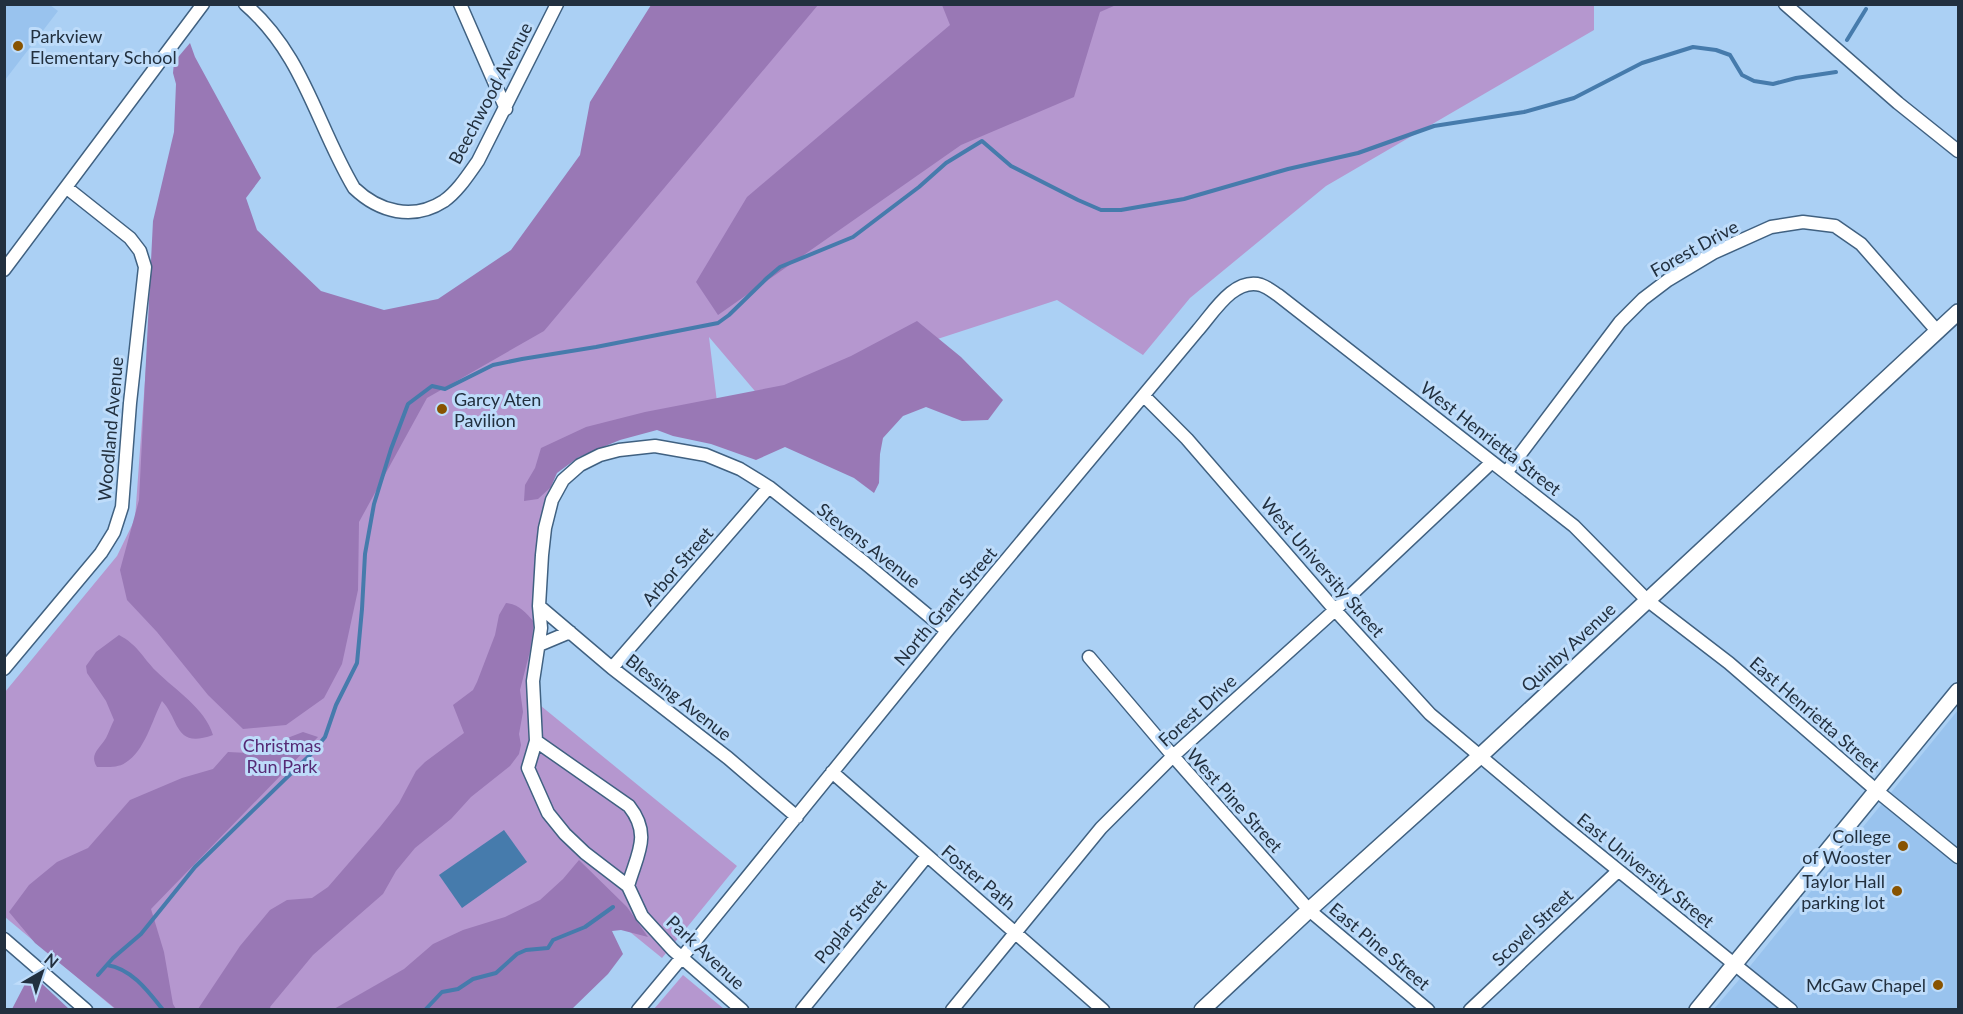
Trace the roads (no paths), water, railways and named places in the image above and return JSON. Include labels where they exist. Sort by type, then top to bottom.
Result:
[{"type":"main road","name":"Quinby Avenue","points":[[1202,1010],[1959,312]]},
{"type":"main road","points":[[1697,1010],[1959,691]]},
{"type":"street","points":[[4,270],[203,4]]},
{"type":"street","name":"Beechwood Avenue","points":[[245,4],[264,21],[301,76],[354,189],[364,198],[395,212],[409,213],[424,210],[446,200],[478,161],[557,4]]},
{"type":"street","points":[[460,4],[506,109]]},
{"type":"street","points":[[1785,4],[1898,103],[1959,151]]},
{"type":"street","name":"Woodland Avenue","points":[[4,669],[101,553],[114,532],[122,507],[130,402],[145,267],[140,251],[130,238],[67,188]]},
{"type":"street","name":"Forest Drive","points":[[1506,472],[1620,322],[1643,299],[1668,280],[1713,254],[1771,227],[1803,222],[1835,226],[1861,244],[1938,332]]},
{"type":"street","name":"North Grant Street","points":[[638,1010],[947,631],[1198,330],[1235,289],[1248,284],[1264,286],[1303,315]]},
{"type":"street","name":"West Henrietta Street","points":[[1303,315],[1574,526],[1647,600]]},
{"type":"street","name":"West University Street","points":[[1144,396],[1187,439],[1335,610],[1430,714],[1480,756]]},
{"type":"street","name":"Stevens Avenue","points":[[539,606],[545,528],[552,500],[563,480],[580,465],[600,455],[619,450],[655,446],[706,456],[740,469],[769,487],[947,631]]},
{"type":"street","name":"Forest Drive","points":[[952,1010],[1101,828],[1173,756],[1335,610],[1492,462]]},
{"type":"street","name":"Arbor Street","points":[[612,668],[769,487]]},
{"type":"street","name":"East Henrietta Street","points":[[1647,600],[1729,663],[1877,791],[1959,857]]},
{"type":"street","name":"Blessing Avenue","points":[[539,606],[612,668],[728,758],[796,817]]},
{"type":"street","name":"Park Avenue","points":[[539,606],[541,628],[533,681],[536,741],[528,768],[548,813],[585,853],[628,886],[642,916],[681,959],[742,1010]]},
{"type":"street","points":[[538,645],[570,632]]},
{"type":"street","name":"West Pine Street","points":[[1089,657],[1309,910]]},
{"type":"street","points":[[536,741],[629,806],[638,818],[642,829],[642,842],[628,886]]},
{"type":"street","name":"East University Street","points":[[1480,756],[1791,1010]]},
{"type":"street","name":"Foster Path","points":[[832,772],[1103,1010]]},
{"type":"street","name":"Poplar Street","points":[[802,1010],[927,856]]},
{"type":"street","name":"Scovel Street","points":[[1470,1010],[1618,871]]},
{"type":"street","name":"East Pine Street","points":[[1309,910],[1428,1010]]},
{"type":"street","points":[[4,939],[83,1007]]},
{"type":"waterway","points":[[1847,40],[1866,9]]},
{"type":"waterway","points":[[98,975],[113,958],[141,934],[195,867],[311,754],[325,737],[336,705],[357,663],[365,554],[374,504],[408,404],[432,386],[445,389],[493,365],[718,323],[780,267],[853,237],[919,187],[946,163],[982,141],[1011,166],[1078,200],[1101,210],[1121,210],[1184,199],[1288,169],[1358,153],[1434,126],[1524,112],[1574,98],[1642,63],[1693,47],[1716,50],[1730,55],[1742,75],[1754,81],[1773,84],[1836,72]]},
{"type":"waterway","points":[[425,1010],[442,992],[458,989],[473,979],[496,973],[517,954],[526,950],[548,948],[553,940],[585,927],[613,907]]},
{"type":"waterway","points":[[107,965],[132,976],[163,1010]]},
{"type":"place","name":"Parkview Elementary School","points":[[18,46]]},
{"type":"place","name":"Garcy Aten Pavilion","points":[[442,409]]},
{"type":"place","name":"College of Wooster","points":[[1903,846]]},
{"type":"place","name":"Taylor Hall parking lot","points":[[1897,891]]},
{"type":"place","name":"McGaw Chapel","points":[[1938,985]]},
{"type":"park label","name":"Christmas Run Park","points":[[282,756]]}]
